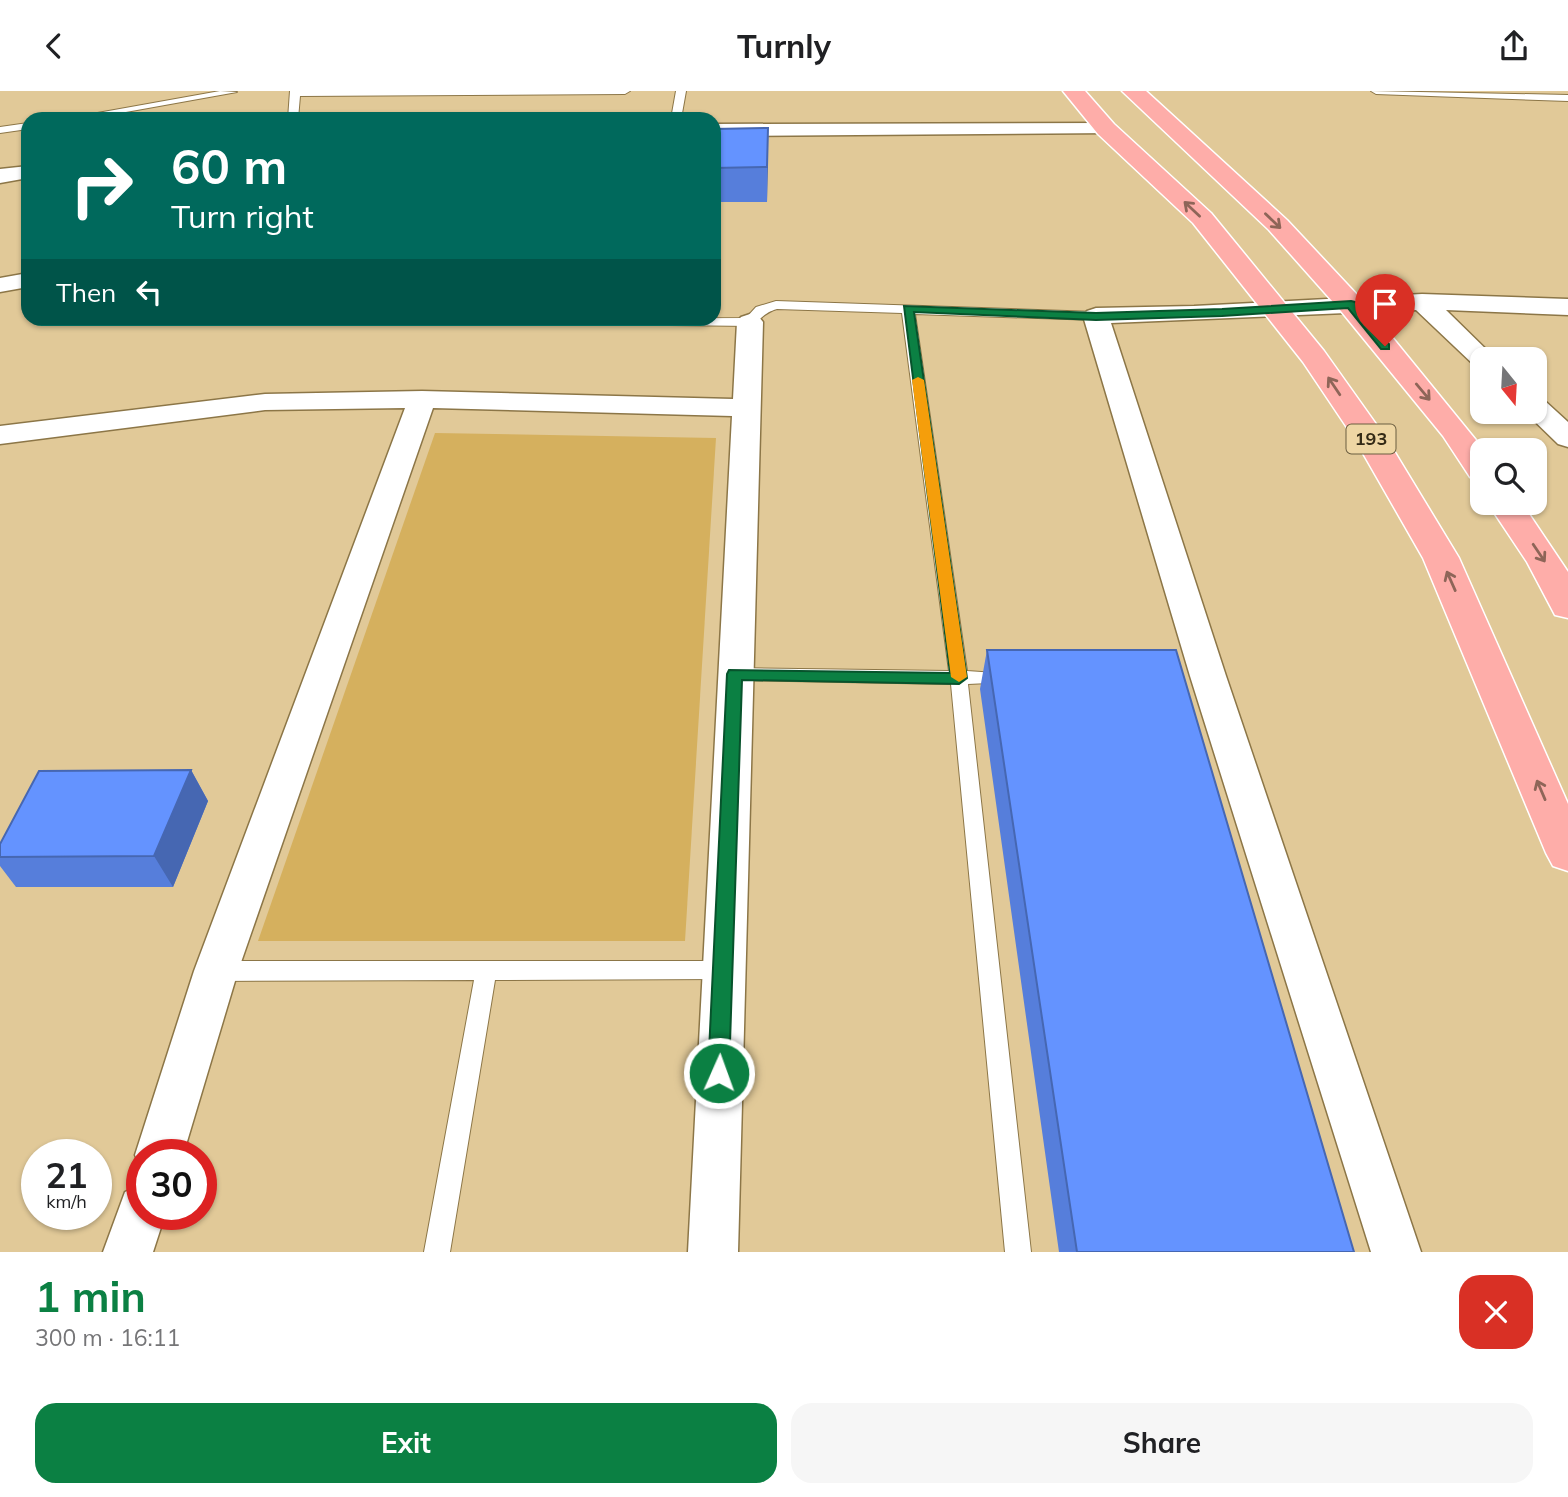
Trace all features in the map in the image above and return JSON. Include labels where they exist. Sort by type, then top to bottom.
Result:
[{"type":"main road","name":"193","points":[[1074,91],[1106,129],[1202,218],[1314,356],[1372,441],[1441,558],[1568,853]]},
{"type":"main road","points":[[1133,91],[1278,225],[1351,305],[1470,453]]},
{"type":"main road","points":[[1513,515],[1544,560],[1568,606]]},
{"type":"street","points":[[721,130],[1106,129]]},
{"type":"street","points":[[0,176],[21,172]]},
{"type":"street","points":[[0,285],[21,281]]},
{"type":"street","points":[[1422,302],[1470,347]]},
{"type":"street","points":[[1396,1252],[1201,676],[1096,316],[1422,302],[1568,307]]},
{"type":"street","points":[[713,1252],[722,970],[750,322]]},
{"type":"street","points":[[0,435],[265,402],[422,399],[746,408]]},
{"type":"street","points":[[164,1139],[216,971],[422,399]]},
{"type":"street","points":[[1547,418],[1568,438]]},
{"type":"street","points":[[128,1252],[135,1230]]},
{"type":"lane","points":[[294,112],[296,92],[625,91]]},
{"type":"lane","points":[[677,112],[681,91]]},
{"type":"lane","points":[[1376,91],[1568,98]]},
{"type":"lane","points":[[111,112],[232,92]]},
{"type":"lane","points":[[0,130],[21,127]]},
{"type":"lane","points":[[721,322],[750,322],[760,310],[776,305],[1096,316]]},
{"type":"lane","points":[[908,308],[959,678],[1018,1252]]},
{"type":"lane","points":[[735,674],[1028,678]]},
{"type":"lane","points":[[216,971],[722,970]]},
{"type":"lane","points":[[438,1252],[486,971]]},
{"type":"shaded area","points":[[435,433],[716,438],[685,941],[258,941]]},
{"type":"building","points":[[768,128],[767,167],[721,168],[721,129]]},
{"type":"building","points":[[987,650],[1176,650],[1354,1252],[1077,1252]]},
{"type":"building","points":[[191,770],[154,856],[0,857],[0,844],[39,771]]},
{"type":"slow traffic","points":[[918,380],[959,677]]},
{"type":"route","points":[[719,1073],[735,674],[959,678],[908,308],[1096,316],[1222,313],[1351,305],[1385,346]]}]
